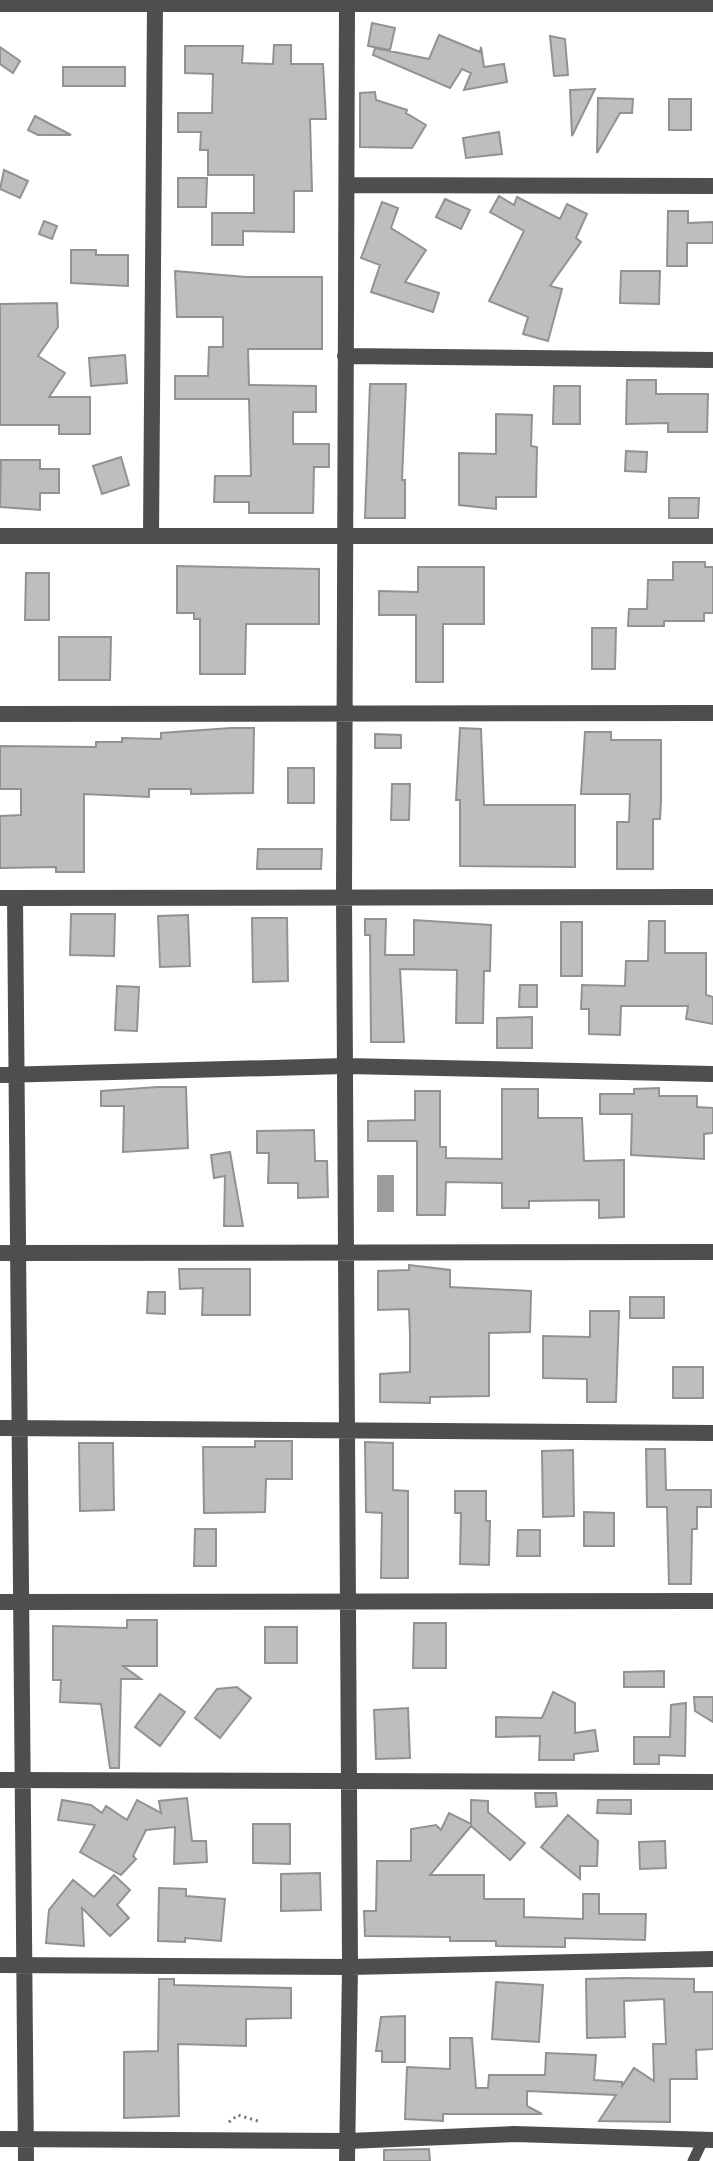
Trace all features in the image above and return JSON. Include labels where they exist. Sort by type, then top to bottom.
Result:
[{"type":"street","points":[[0,4],[713,4]]},
{"type":"street","points":[[151,536],[155,4]]},
{"type":"street","points":[[347,4],[344,713],[350,1967],[347,2161]]},
{"type":"street","points":[[347,185],[713,186]]},
{"type":"street","points":[[345,356],[713,360]]},
{"type":"street","points":[[0,536],[713,536]]},
{"type":"street","points":[[0,714],[713,713]]},
{"type":"street","points":[[26,2161],[18,1253],[8,1076],[8,898],[713,897]]},
{"type":"street","points":[[8,1076],[346,1066],[713,1074]]},
{"type":"street","points":[[0,1253],[713,1252]]},
{"type":"street","points":[[0,1428],[348,1433],[713,1433]]},
{"type":"street","points":[[0,1602],[713,1601]]},
{"type":"street","points":[[0,1780],[713,1782]]},
{"type":"street","points":[[0,1965],[350,1967],[713,1959]]},
{"type":"street","points":[[0,2139],[348,2141],[514,2134],[708,2140]]},
{"type":"lane","points":[[693,2161],[708,2140]]},
{"type":"shaded area","points":[[377,1175],[394,1175],[394,1212],[377,1212]]},
{"type":"building","points":[[372,23],[395,28],[390,50],[368,46]]},
{"type":"building","points":[[439,35],[480,52],[481,47],[484,67],[504,64],[507,82],[464,90],[471,73],[462,69],[450,88],[373,55],[375,48],[429,59]]},
{"type":"building","points":[[550,36],[565,39],[568,75],[554,76]]},
{"type":"building","points":[[274,45],[291,45],[291,64],[323,64],[326,119],[310,119],[312,191],[294,191],[294,232],[243,231],[243,245],[212,245],[212,213],[254,213],[254,175],[208,175],[208,150],[200,150],[201,132],[178,132],[178,113],[212,113],[213,74],[185,73],[185,46],[243,46],[242,63],[273,64]]},
{"type":"building","points":[[0,47],[20,61],[13,73],[0,64]]},
{"type":"building","points":[[63,67],[125,67],[125,86],[63,86]]},
{"type":"building","points":[[595,89],[572,136],[570,90]]},
{"type":"building","points":[[375,92],[376,100],[407,110],[406,113],[426,125],[412,148],[360,147],[360,93]]},
{"type":"building","points":[[598,98],[633,99],[632,113],[620,113],[597,153]]},
{"type":"building","points":[[669,99],[691,99],[691,130],[669,130]]},
{"type":"building","points":[[35,116],[71,135],[38,135],[28,130]]},
{"type":"building","points":[[499,132],[502,154],[466,158],[463,138]]},
{"type":"building","points":[[4,170],[28,181],[20,198],[0,189]]},
{"type":"building","points":[[178,178],[207,178],[206,207],[178,207]]},
{"type":"building","points":[[499,196],[514,205],[517,197],[560,219],[567,204],[587,214],[576,238],[581,242],[550,286],[562,289],[548,341],[523,334],[528,317],[489,301],[524,231],[490,212]]},
{"type":"building","points":[[445,199],[470,210],[461,229],[436,217]]},
{"type":"building","points":[[382,202],[398,208],[391,228],[426,250],[405,282],[439,293],[433,312],[371,292],[380,265],[361,258]]},
{"type":"building","points":[[668,211],[688,211],[688,223],[713,222],[713,243],[687,243],[687,266],[667,266]]},
{"type":"building","points":[[44,221],[57,226],[52,239],[39,234]]},
{"type":"building","points":[[71,250],[96,250],[96,255],[128,255],[128,286],[71,283]]},
{"type":"building","points":[[175,271],[246,277],[322,277],[322,349],[248,349],[249,385],[316,386],[316,412],[293,412],[293,444],[329,444],[329,467],[314,467],[313,513],[249,513],[249,502],[214,502],[215,476],[251,476],[249,399],[175,399],[175,376],[208,376],[209,347],[223,347],[223,317],[177,317]]},
{"type":"building","points":[[621,271],[660,271],[659,304],[620,303]]},
{"type":"building","points":[[57,303],[58,327],[38,356],[65,373],[49,397],[90,397],[90,434],[59,434],[59,425],[0,425],[0,304]]},
{"type":"building","points":[[125,355],[127,383],[91,386],[89,358]]},
{"type":"building","points":[[627,380],[656,380],[656,394],[708,394],[707,432],[668,432],[668,423],[626,424]]},
{"type":"building","points":[[370,384],[406,384],[402,480],[405,480],[405,518],[365,518]]},
{"type":"building","points":[[554,386],[580,386],[580,424],[553,424]]},
{"type":"building","points":[[496,414],[532,415],[531,446],[537,447],[536,497],[496,497],[496,509],[459,505],[459,453],[496,454]]},
{"type":"building","points":[[626,451],[647,452],[646,472],[625,471]]},
{"type":"building","points":[[121,457],[129,485],[102,494],[93,466]]},
{"type":"building","points":[[1,460],[40,460],[40,469],[59,469],[59,493],[40,493],[40,510],[0,507]]},
{"type":"building","points":[[669,498],[699,498],[698,518],[669,518]]},
{"type":"building","points":[[673,562],[705,562],[705,567],[713,567],[713,613],[704,613],[704,621],[664,621],[664,626],[628,626],[629,609],[647,609],[648,580],[673,580]]},
{"type":"building","points":[[177,566],[319,569],[319,624],[246,624],[245,674],[200,674],[200,619],[194,619],[194,613],[177,613]]},
{"type":"building","points":[[418,567],[484,567],[484,624],[443,624],[443,682],[416,682],[416,615],[379,615],[379,591],[418,592]]},
{"type":"building","points":[[26,573],[49,573],[49,620],[25,620]]},
{"type":"building","points":[[592,628],[616,628],[615,669],[592,669]]},
{"type":"building","points":[[59,637],[111,637],[110,680],[59,680]]},
{"type":"building","points":[[254,728],[253,793],[191,794],[191,789],[149,789],[149,797],[84,794],[84,872],[56,872],[56,867],[0,868],[0,816],[21,815],[21,789],[0,789],[0,746],[96,747],[96,742],[122,742],[122,738],[161,739],[161,733]]},
{"type":"building","points":[[460,728],[481,729],[484,805],[575,805],[575,867],[460,866],[460,800],[456,800]]},
{"type":"building","points":[[585,732],[611,732],[611,740],[661,740],[660,819],[653,819],[653,869],[617,869],[617,822],[629,822],[630,794],[581,794]]},
{"type":"building","points":[[375,734],[401,735],[401,748],[375,748]]},
{"type":"building","points":[[288,768],[314,768],[314,803],[288,803]]},
{"type":"building","points":[[392,784],[410,784],[409,820],[391,820]]},
{"type":"building","points":[[258,849],[322,849],[321,869],[257,869]]},
{"type":"building","points":[[71,914],[115,914],[114,956],[70,955]]},
{"type":"building","points":[[188,915],[190,966],[160,967],[158,916]]},
{"type":"building","points":[[252,918],[287,918],[288,981],[253,982]]},
{"type":"building","points":[[365,919],[386,919],[385,955],[414,955],[414,920],[491,925],[490,971],[484,971],[483,1023],[456,1023],[457,970],[400,969],[404,1042],[371,1042],[370,935],[365,935]]},
{"type":"building","points":[[649,921],[665,921],[665,953],[706,953],[706,995],[713,997],[713,1024],[686,1019],[688,1006],[621,1006],[620,1035],[589,1034],[589,1009],[581,1009],[582,985],[625,986],[626,961],[648,961]]},
{"type":"building","points":[[561,922],[582,922],[582,976],[561,976]]},
{"type":"building","points":[[520,985],[537,985],[537,1007],[519,1007]]},
{"type":"building","points":[[117,986],[139,987],[137,1031],[115,1030]]},
{"type":"building","points":[[532,1017],[532,1048],[497,1048],[497,1018]]},
{"type":"building","points":[[186,1087],[188,1148],[123,1152],[124,1106],[101,1106],[101,1091]]},
{"type":"building","points":[[659,1088],[659,1096],[697,1096],[697,1107],[713,1108],[713,1133],[704,1134],[704,1159],[631,1155],[632,1114],[600,1114],[600,1094],[634,1094],[634,1089]]},
{"type":"building","points":[[502,1089],[538,1089],[538,1118],[582,1118],[584,1161],[624,1160],[624,1217],[599,1218],[599,1200],[529,1201],[529,1208],[502,1208],[502,1183],[446,1182],[445,1215],[417,1215],[417,1141],[368,1141],[368,1121],[415,1120],[415,1091],[440,1091],[440,1147],[446,1147],[446,1158],[502,1159]]},
{"type":"building","points":[[314,1130],[315,1161],[327,1161],[328,1197],[298,1198],[298,1183],[268,1183],[269,1153],[257,1153],[257,1131]]},
{"type":"building","points":[[230,1152],[243,1226],[224,1226],[225,1176],[214,1178],[211,1155]]},
{"type":"building","points":[[409,1265],[450,1270],[450,1287],[531,1291],[530,1332],[489,1333],[489,1396],[430,1397],[430,1403],[380,1402],[380,1374],[410,1372],[410,1335],[409,1309],[378,1310],[378,1271],[409,1270]]},
{"type":"building","points":[[179,1269],[250,1269],[250,1315],[202,1315],[203,1288],[180,1289]]},
{"type":"building","points":[[148,1292],[165,1292],[165,1314],[147,1313]]},
{"type":"building","points":[[630,1297],[664,1297],[664,1318],[630,1318]]},
{"type":"building","points":[[590,1311],[619,1311],[616,1402],[587,1402],[587,1379],[543,1378],[543,1336],[590,1337]]},
{"type":"building","points":[[673,1367],[703,1367],[703,1398],[673,1398]]},
{"type":"building","points":[[255,1441],[292,1441],[292,1479],[266,1479],[265,1512],[204,1513],[203,1447],[255,1447]]},
{"type":"building","points":[[365,1442],[393,1443],[393,1490],[408,1491],[408,1578],[381,1578],[382,1513],[366,1512]]},
{"type":"building","points":[[79,1443],[113,1443],[114,1510],[80,1511]]},
{"type":"building","points":[[646,1449],[665,1449],[666,1490],[711,1490],[711,1507],[697,1507],[697,1529],[692,1529],[691,1584],[669,1584],[667,1507],[647,1507]]},
{"type":"building","points":[[573,1450],[574,1516],[543,1517],[542,1451]]},
{"type":"building","points":[[455,1491],[486,1491],[486,1521],[490,1521],[489,1565],[460,1564],[461,1513],[455,1513]]},
{"type":"building","points":[[584,1512],[614,1513],[614,1546],[584,1546]]},
{"type":"building","points":[[195,1529],[216,1529],[216,1566],[194,1566]]},
{"type":"building","points":[[518,1530],[540,1530],[540,1556],[517,1556]]},
{"type":"building","points":[[127,1620],[157,1620],[157,1666],[123,1666],[141,1679],[121,1679],[119,1768],[110,1768],[101,1704],[60,1702],[61,1680],[53,1680],[53,1626],[127,1628]]},
{"type":"building","points":[[414,1623],[446,1623],[446,1668],[413,1668]]},
{"type":"building","points":[[265,1627],[297,1627],[297,1663],[265,1663]]},
{"type":"building","points":[[664,1671],[664,1687],[624,1687],[624,1672]]},
{"type":"building","points":[[237,1687],[251,1698],[220,1738],[195,1718],[217,1689]]},
{"type":"building","points":[[553,1692],[575,1703],[575,1733],[595,1730],[598,1751],[574,1754],[574,1760],[539,1760],[540,1736],[496,1737],[496,1717],[542,1718]]},
{"type":"building","points":[[160,1694],[185,1712],[160,1746],[135,1727]]},
{"type":"building","points":[[694,1697],[713,1697],[713,1722],[695,1711]]},
{"type":"building","points":[[686,1703],[685,1756],[659,1755],[659,1764],[634,1764],[634,1737],[670,1737],[671,1705]]},
{"type":"building","points":[[408,1708],[410,1758],[376,1759],[374,1710]]},
{"type":"building","points":[[535,1793],[556,1793],[557,1806],[536,1807]]},
{"type":"building","points":[[187,1798],[192,1841],[206,1841],[207,1862],[174,1864],[175,1827],[146,1830],[133,1856],[136,1859],[121,1875],[80,1852],[95,1825],[58,1820],[62,1800],[91,1805],[102,1813],[106,1806],[127,1820],[137,1800],[161,1813],[159,1801]]},
{"type":"building","points":[[471,1800],[488,1801],[488,1812],[525,1843],[510,1860],[471,1826],[430,1875],[484,1875],[484,1899],[524,1899],[524,1917],[583,1919],[583,1894],[599,1894],[599,1914],[646,1914],[645,1940],[565,1938],[565,1947],[496,1946],[496,1941],[450,1941],[450,1937],[365,1936],[364,1911],[376,1911],[377,1861],[411,1861],[411,1829],[436,1825],[441,1830],[449,1813],[471,1824]]},
{"type":"building","points":[[598,1800],[631,1800],[631,1814],[597,1813]]},
{"type":"building","points":[[568,1815],[598,1841],[597,1866],[580,1866],[580,1879],[541,1847]]},
{"type":"building","points":[[253,1824],[290,1824],[290,1864],[253,1863]]},
{"type":"building","points":[[665,1841],[666,1868],[640,1869],[639,1842]]},
{"type":"building","points":[[320,1873],[321,1910],[281,1911],[281,1874]]},
{"type":"building","points":[[114,1875],[130,1890],[117,1905],[129,1918],[110,1936],[82,1908],[84,1946],[46,1943],[49,1910],[73,1880],[94,1897]]},
{"type":"building","points":[[159,1888],[186,1889],[186,1896],[225,1899],[221,1941],[185,1938],[185,1942],[158,1941]]},
{"type":"building","points":[[159,1979],[174,1979],[174,1985],[291,1988],[291,2018],[246,2019],[246,2046],[178,2044],[179,2116],[124,2118],[124,2052],[158,2051]]},
{"type":"building","points":[[586,1979],[694,1979],[694,1992],[713,1992],[713,2049],[696,2050],[697,2079],[670,2079],[670,2122],[599,2121],[616,2095],[527,2091],[527,2106],[542,2114],[443,2114],[443,2121],[405,2119],[407,2067],[450,2069],[450,2038],[472,2038],[476,2088],[488,2088],[489,2075],[545,2075],[546,2053],[596,2055],[594,2080],[622,2082],[622,2086],[634,2068],[654,2081],[653,2044],[666,2044],[664,1999],[624,2001],[625,2037],[587,2038]]},
{"type":"building","points":[[496,1982],[543,1985],[539,2042],[492,2039]]},
{"type":"building","points":[[405,2016],[405,2062],[382,2062],[382,2051],[376,2051],[381,2017]]},
{"type":"building","points":[[429,2149],[430,2161],[384,2161],[384,2150]]}]
